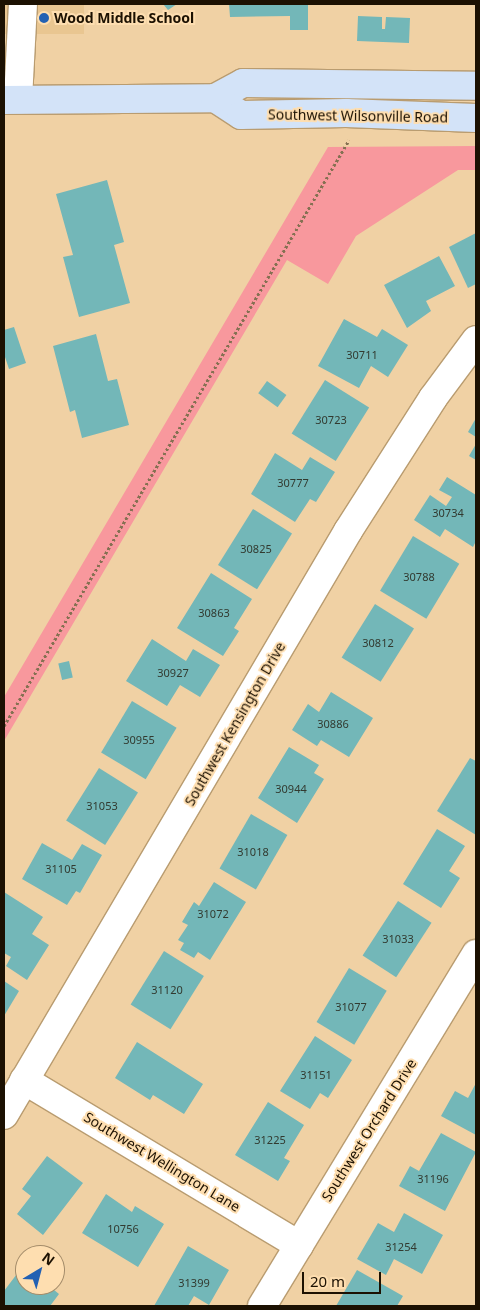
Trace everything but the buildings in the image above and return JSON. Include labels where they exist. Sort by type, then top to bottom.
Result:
[{"type":"main road","points":[[11,100],[215,98],[243,83],[476,86]]},
{"type":"main road","name":"Southwest Wilsonville Road","points":[[215,98],[241,115],[346,113],[476,118]]},
{"type":"street","points":[[11,100],[22,4]]},
{"type":"street","name":"Southwest Kensington Drive","points":[[4,1115],[185,812],[348,530],[433,398],[476,340]]},
{"type":"street","name":"Southwest Orchard Drive","points":[[262,1306],[476,954]]},
{"type":"street","name":"Southwest Wellington Lane","points":[[24,1080],[299,1245]]},
{"type":"path","points":[[4,726],[349,139]]},
{"type":"shaded area","name":"Wood Middle School","points":[[4,4],[84,4],[84,34],[4,34]]},
{"type":"shaded area","points":[[476,146],[476,170],[458,170],[356,236],[328,284],[287,260],[4,741],[4,697],[328,147]]},
{"type":"place","name":"Wood Middle School","points":[[44,18]]}]
